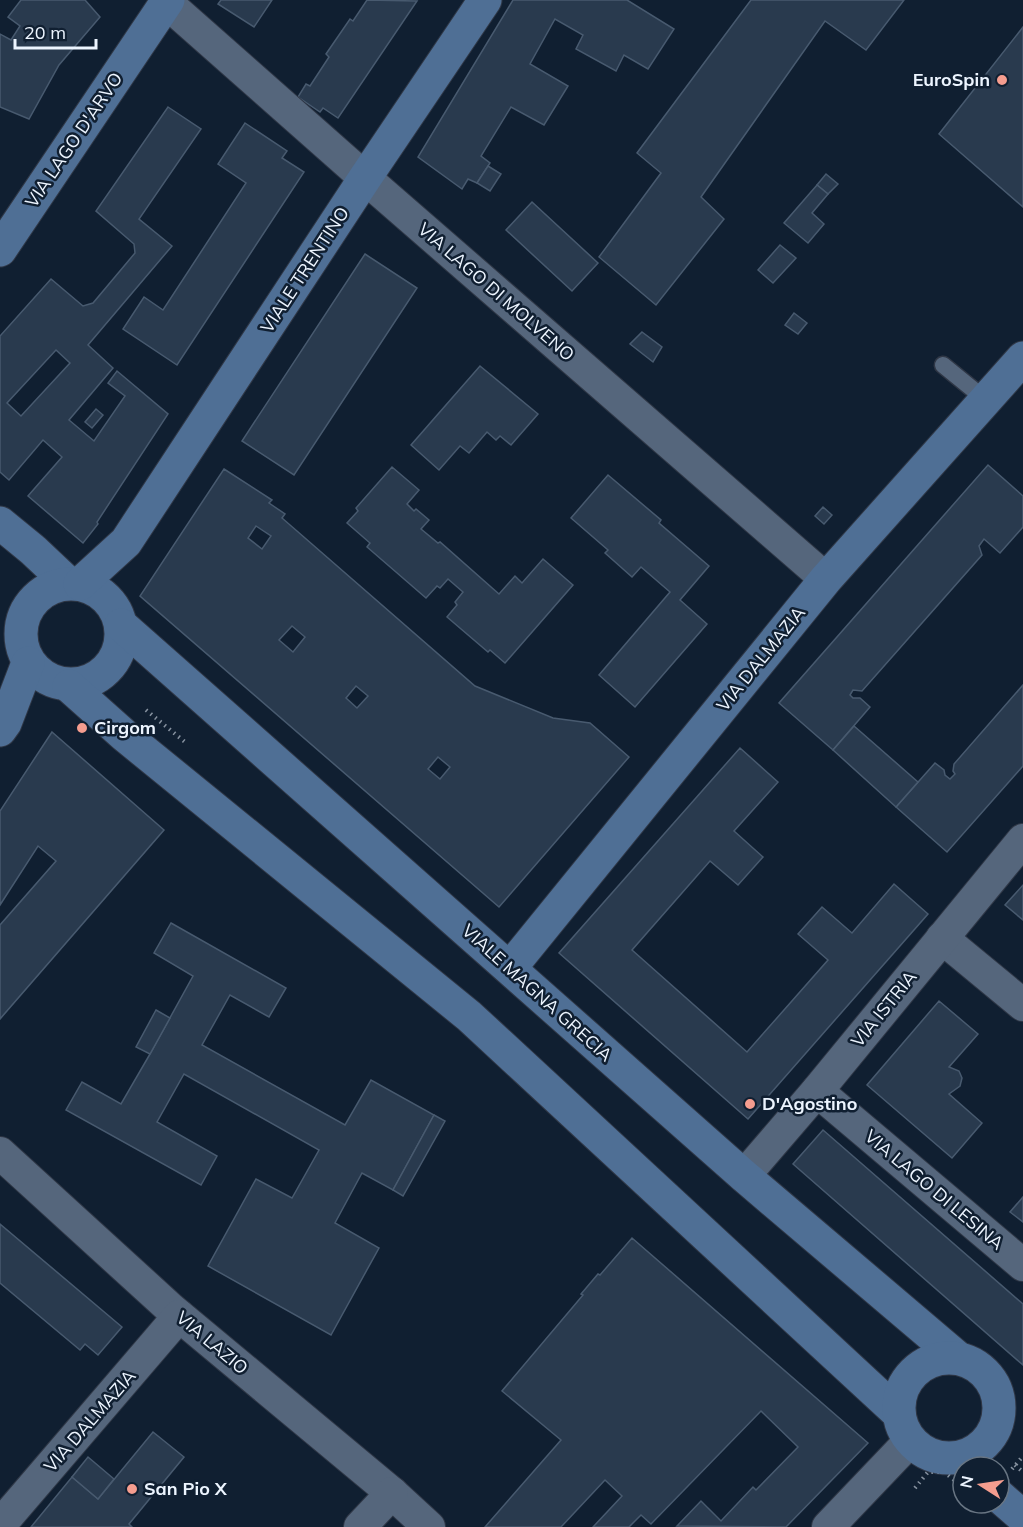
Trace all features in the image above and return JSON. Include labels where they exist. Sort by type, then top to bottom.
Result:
[{"type":"main road","name":"VIALE TRENTINO","points":[[117,616],[116,573],[126,542],[485,0]]},
{"type":"main road","name":"VIA LAGO D'ARVO","points":[[0,250],[167,1]]},
{"type":"main road","name":"VIA DALMAZIA","points":[[510,968],[826,579],[1023,358]]},
{"type":"main road","points":[[0,523],[74,584],[99,592],[117,616],[120,648],[109,667],[92,681],[62,684],[2,726]]},
{"type":"main road","name":"VIALE TRENTINO","points":[[74,584],[126,542]]},
{"type":"main road","points":[[2,726],[26,658],[20,635],[23,616],[33,599],[49,588],[74,584]]},
{"type":"main road","name":"VIALE MAGNA GRECIA","points":[[117,616],[744,1176],[957,1357],[982,1368],[997,1389],[1023,1413]]},
{"type":"main road","points":[[0,632],[40,675],[62,684],[469,1016],[904,1427],[923,1452],[951,1466]]},
{"type":"main road","points":[[904,1427],[901,1390],[914,1370],[934,1359],[957,1357]]},
{"type":"main road","points":[[973,1455],[993,1435],[1000,1412],[997,1389]]},
{"type":"main road","points":[[1011,1506],[1023,1517]]},
{"type":"street","name":"VIA LAGO DI MOLVENO","points":[[167,1],[365,178],[826,579]]},
{"type":"street","name":"VIA ISTRIA","points":[[744,1176],[1023,840]]},
{"type":"street","points":[[942,938],[1023,1005]]},
{"type":"street","name":"VIA LAGO DI LESINA","points":[[817,1090],[1023,1264]]},
{"type":"street","name":"VIA LAZIO","points":[[0,1154],[179,1316],[392,1493],[429,1527]]},
{"type":"street","name":"VIA DALMAZIA","points":[[0,1525],[179,1316]]},
{"type":"street","points":[[828,1527],[904,1427]]},
{"type":"street","points":[[360,1527],[392,1493]]},
{"type":"lane","points":[[943,365],[986,400]]},
{"type":"path","points":[[1023,1456],[1015,1465],[1023,1472]]},
{"type":"path","points":[[915,1488],[928,1472],[951,1472]]},
{"type":"building","points":[[21,0],[85,0],[100,17],[59,65],[29,119],[0,107],[0,34],[11,40],[20,26],[8,17]]},
{"type":"building","points":[[221,0],[272,0],[254,27],[218,4]]},
{"type":"building","points":[[367,0],[417,1],[338,118],[323,108],[320,112],[298,97],[306,84],[310,86],[329,57],[326,54],[350,19],[353,21]]},
{"type":"building","points":[[513,0],[627,0],[674,29],[648,69],[624,55],[616,71],[576,49],[583,35],[555,19],[530,64],[568,86],[544,125],[511,107],[481,156],[490,163],[477,183],[468,179],[462,189],[418,157]]},
{"type":"building","points":[[751,0],[904,0],[866,50],[825,21],[701,197],[724,219],[656,305],[599,257],[661,173],[637,153]]},
{"type":"building","name":"EuroSpin","points":[[1023,27],[1023,207],[939,134]]},
{"type":"building","points":[[168,107],[201,129],[139,219],[172,246],[88,345],[113,368],[69,420],[94,441],[125,396],[108,383],[117,371],[168,414],[97,522],[98,524],[83,543],[28,496],[62,457],[43,440],[9,480],[0,472],[0,336],[51,279],[83,306],[93,303],[135,253],[134,244],[96,211]],"holes":[[[56,350],[70,363],[21,416],[7,403]]]},
{"type":"building","points":[[245,123],[287,151],[282,158],[304,172],[177,365],[123,329],[144,297],[163,310],[246,183],[218,164]]},
{"type":"building","points":[[488,166],[501,174],[490,191],[477,183]]},
{"type":"building","points":[[826,174],[838,184],[828,194],[817,185]]},
{"type":"building","points":[[817,185],[828,194],[812,213],[824,224],[808,243],[784,223]]},
{"type":"building","points":[[532,202],[598,263],[572,291],[506,230]]},
{"type":"building","points":[[780,245],[796,258],[773,283],[758,270]]},
{"type":"building","points":[[365,254],[417,288],[294,475],[242,441]]},
{"type":"building","points":[[794,313],[807,323],[798,334],[785,325]]},
{"type":"building","points":[[642,332],[662,347],[653,362],[630,344]]},
{"type":"building","points":[[480,366],[538,414],[511,445],[500,436],[496,440],[487,432],[469,453],[460,446],[439,470],[411,445]]},
{"type":"building","points":[[96,409],[103,415],[92,428],[85,422]]},
{"type":"building","points":[[988,465],[1023,496],[1023,527],[1000,553],[984,539],[979,546],[982,555],[862,691],[853,690],[850,695],[853,698],[860,698],[870,707],[833,750],[779,703]]},
{"type":"building","points":[[392,467],[419,490],[407,504],[429,520],[421,529],[438,543],[440,542],[499,594],[515,576],[522,583],[543,559],[573,585],[505,663],[490,650],[488,652],[447,617],[457,605],[455,602],[463,592],[448,579],[440,588],[437,586],[426,598],[367,547],[370,543],[347,523],[358,511],[356,508]]},
{"type":"building","points":[[224,469],[272,500],[269,503],[285,514],[282,518],[475,686],[553,718],[590,723],[629,757],[499,907],[140,596]],"holes":[[[256,526],[271,536],[262,549],[248,538]],[[292,626],[305,637],[293,652],[279,640]],[[356,686],[368,696],[357,708],[346,698]],[[438,757],[450,767],[440,779],[428,769]]]},
{"type":"building","points":[[608,475],[661,520],[659,523],[709,566],[680,600],[707,624],[635,707],[599,675],[670,592],[641,567],[632,577],[605,553],[608,550],[571,518]]},
{"type":"building","points":[[823,507],[832,515],[824,524],[815,516]]},
{"type":"building","points":[[1023,685],[1023,766],[947,852],[896,807],[935,763],[950,779],[955,774],[954,764]]},
{"type":"building","points":[[854,726],[918,782],[896,807],[833,750]]},
{"type":"building","points":[[52,732],[164,830],[0,1019],[0,925],[56,861],[38,846],[0,905],[0,811]]},
{"type":"building","points":[[740,748],[778,782],[734,831],[763,857],[738,885],[710,861],[632,950],[747,1052],[828,960],[798,934],[822,907],[852,933],[894,884],[928,914],[748,1119],[559,953]]},
{"type":"building","points":[[1023,885],[1023,920],[1005,905]]},
{"type":"building","points":[[171,923],[286,988],[269,1017],[230,995],[202,1045],[345,1125],[371,1080],[434,1115],[393,1190],[362,1173],[335,1223],[379,1248],[331,1335],[208,1266],[256,1179],[292,1198],[319,1150],[184,1074],[157,1122],[217,1156],[201,1185],[66,1110],[82,1082],[121,1104],[150,1054],[193,976],[154,953]]},
{"type":"building","points":[[939,1001],[978,1034],[949,1067],[959,1071],[962,1078],[960,1086],[949,1094],[982,1123],[952,1158],[867,1085]]},
{"type":"building","points":[[156,1010],[170,1018],[150,1054],[136,1047]]},
{"type":"building","points":[[434,1115],[445,1121],[403,1196],[393,1190]]},
{"type":"building","points":[[823,1130],[1023,1304],[1023,1365],[793,1164]]},
{"type":"building","points":[[1023,1197],[1023,1222],[1010,1212]]},
{"type":"building","points":[[0,1224],[122,1327],[98,1355],[85,1344],[80,1350],[0,1283]]},
{"type":"building","points":[[632,1238],[868,1443],[786,1527],[677,1526],[701,1501],[721,1521],[753,1487],[756,1490],[798,1447],[761,1411],[651,1524],[641,1515],[629,1527],[593,1527],[622,1496],[605,1480],[561,1527],[485,1527],[561,1440],[502,1391],[583,1295],[581,1294]]},
{"type":"building","name":"San Pio X","points":[[153,1432],[184,1457],[129,1524],[132,1527],[31,1527],[72,1477],[98,1499]]},
{"type":"building","points":[[88,1457],[114,1479],[98,1499],[72,1477]]},
{"type":"place","name":"EuroSpin","points":[[1002,80]]},
{"type":"place","name":"Cirgom","points":[[82,728]]},
{"type":"place","name":"D'Agostino","points":[[750,1104]]},
{"type":"place","name":"San Pio X","points":[[132,1489]]}]
